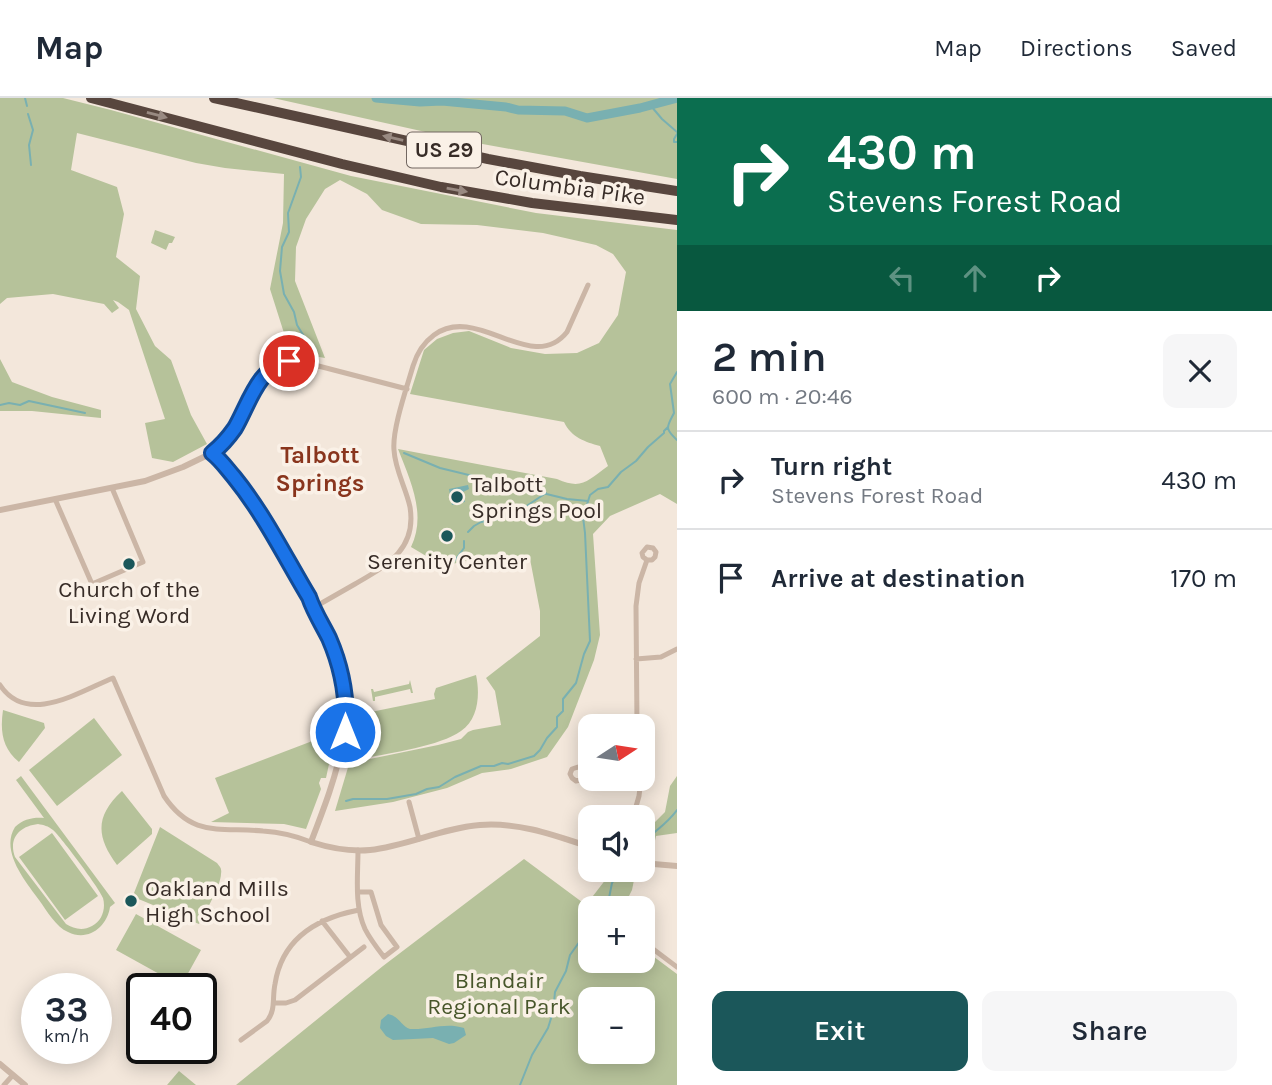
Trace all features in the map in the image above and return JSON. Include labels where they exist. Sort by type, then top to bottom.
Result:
[{"type":"highway","name":"Columbia Pike","points":[[91,98],[342,164],[441,187],[532,203],[677,220]]},
{"type":"highway","name":"Columbia Pike","points":[[214,98],[488,159],[677,191]]},
{"type":"street","points":[[313,608],[393,561],[407,537],[411,520],[410,507],[393,446],[420,348],[444,329],[455,326],[471,326],[513,342],[536,346],[558,342],[567,332],[587,285]]},
{"type":"street","points":[[0,510],[157,477],[212,453],[234,429],[268,371],[284,362],[303,362],[407,389]]},
{"type":"street","points":[[212,453],[215,461],[246,500],[305,600],[313,608],[328,636],[343,682],[346,718],[339,764],[311,842]]},
{"type":"street","points":[[55,499],[92,584],[143,562],[112,488]]},
{"type":"street","points":[[637,714],[637,594],[646,560]]},
{"type":"street","points":[[636,659],[661,657],[677,649]]},
{"type":"street","points":[[0,685],[15,699],[39,706],[113,678],[164,796],[176,811],[192,823],[207,828],[274,832],[336,848],[358,850],[379,848],[475,825],[499,824],[531,828],[578,843]]},
{"type":"street","points":[[409,802],[419,839]]},
{"type":"street","points":[[358,850],[358,892],[359,910],[369,937],[384,957],[397,947],[381,925],[371,892],[358,892]]},
{"type":"street","points":[[655,864],[677,866]]},
{"type":"street","points":[[241,1040],[270,1017],[276,974],[282,959],[299,938],[322,921],[359,910]]},
{"type":"street","points":[[322,921],[350,957]]},
{"type":"street","points":[[274,1003],[295,1000],[364,947]]},
{"type":"street","points":[[655,950],[677,967]]},
{"type":"street","points":[[0,1064],[25,1085]]},
{"type":"street","points":[[4,1085],[13,1075]]},
{"type":"green space","points":[[0,98],[63,98],[351,176],[536,213],[677,230],[677,504],[660,494],[610,516],[593,534],[600,635],[594,660],[568,727],[547,757],[511,769],[482,773],[447,788],[393,802],[335,811],[352,754],[365,760],[438,745],[461,739],[473,730],[501,725],[495,691],[486,678],[540,636],[540,611],[530,559],[497,554],[443,566],[411,547],[416,535],[417,510],[412,485],[398,449],[573,484],[589,480],[608,466],[600,446],[570,432],[564,422],[410,394],[424,350],[437,339],[469,331],[511,348],[545,354],[577,353],[599,343],[618,315],[626,272],[613,254],[596,245],[543,233],[477,225],[421,224],[382,210],[367,194],[340,180],[325,189],[306,219],[296,247],[295,281],[325,358],[290,352],[270,289],[283,223],[284,174],[196,163],[77,133],[71,170],[117,187],[124,214],[116,257],[140,276],[136,309],[155,346],[171,360],[191,415],[207,444],[173,462],[152,458],[145,423],[165,419],[129,310],[113,300],[119,308],[112,313],[104,304],[53,294],[7,298],[0,304]]},
{"type":"green space","points":[[273,98],[677,98],[677,179],[466,141]]},
{"type":"green space","points":[[155,230],[175,237],[166,250],[151,243]]},
{"type":"green space","points":[[0,359],[12,382],[52,397],[101,410],[101,418],[32,411],[0,411]]},
{"type":"green space","points":[[476,675],[478,690],[475,713],[461,731],[428,745],[365,758],[356,715],[435,699],[436,688]]},
{"type":"green space","points":[[410,680],[413,693],[410,689],[375,697],[373,701],[371,689],[374,692],[409,684]]},
{"type":"green space","points":[[3,710],[44,723],[45,728],[19,762],[9,751],[4,739]]},
{"type":"green space","points":[[94,718],[122,755],[57,806],[29,770]]},
{"type":"green space","points":[[336,732],[326,778],[321,778],[319,783],[321,789],[306,829],[284,824],[211,822],[229,813],[215,778]]},
{"type":"green space","points":[[21,776],[115,903],[110,907],[101,926],[89,934],[75,935],[60,926],[27,884],[16,865],[10,846],[15,827],[29,819],[44,818],[16,780]],"holes":[[[38,824],[53,830],[88,874],[103,898],[102,914],[92,926],[79,929],[66,924],[15,857],[13,844],[17,834],[26,827]]]},
{"type":"green space","points":[[677,776],[677,833],[656,836],[655,841],[655,822],[665,812],[670,786]]},
{"type":"green space","points":[[122,791],[152,829],[152,834],[117,865],[105,845],[102,827],[107,809]]},
{"type":"green space","points":[[160,827],[217,863],[220,868],[218,885],[199,924],[136,898],[134,893]]},
{"type":"green space","points":[[52,833],[98,896],[65,920],[19,857]]},
{"type":"green space","name":"Blandair Regional Park","points":[[524,859],[578,899],[578,973],[655,973],[655,958],[677,974],[677,1085],[236,1085],[383,966]]},
{"type":"green space","name":"Blandair Regional Park","points":[[604,882],[634,882],[629,896],[593,896]]},
{"type":"green space","points":[[136,914],[201,950],[188,973],[158,973],[116,950]]},
{"type":"green space","points":[[179,1071],[196,1085],[167,1085]]},
{"type":"water","name":"Talbott Springs Pool","points":[[468,485],[469,489],[463,492],[465,502],[452,505],[449,489]]},
{"type":"water","points":[[388,1014],[410,1029],[457,1026],[464,1028],[466,1035],[449,1044],[433,1038],[393,1040],[380,1028],[381,1020]]},
{"type":"waterway","points":[[25,98],[27,106]]},
{"type":"waterway","points":[[376,98],[442,101],[518,110],[565,111],[587,118],[677,98]]},
{"type":"waterway","points":[[651,106],[677,132]]},
{"type":"waterway","points":[[28,114],[33,130],[29,145],[31,165]]},
{"type":"waterway","points":[[677,134],[674,139],[674,142],[677,142]]},
{"type":"waterway","points":[[300,167],[301,177],[288,213],[289,232],[282,247],[280,271],[284,294],[305,338],[304,348]]},
{"type":"waterway","points":[[677,372],[670,384],[674,413],[668,427],[677,440]]},
{"type":"waterway","points":[[0,405],[20,405],[29,401],[85,413]]},
{"type":"waterway","points":[[346,801],[416,794],[439,787],[481,766],[508,764],[534,756],[540,750],[557,727],[557,717],[563,711],[563,699],[576,683],[590,641],[583,517],[590,495],[598,489],[608,487],[668,427]]},
{"type":"waterway","points":[[404,453],[440,468],[567,499],[588,501]]},
{"type":"waterway","points":[[468,532],[481,522],[503,518],[510,512],[522,509],[546,493]]},
{"type":"waterway","points":[[447,571],[464,548],[464,541]]},
{"type":"waterway","points":[[655,832],[677,810]]},
{"type":"waterway","points":[[609,896],[613,882]]},
{"type":"waterway","points":[[520,1085],[532,1055],[548,1028],[555,992],[566,971],[570,955],[578,944]]},
{"type":"place","name":"Talbott Springs Pool","points":[[457,497]]},
{"type":"place","name":"Serenity Center","points":[[447,536]]},
{"type":"place","name":"Church of the Living Word","points":[[129,564]]},
{"type":"place","name":"Oakland Mills High School","points":[[131,901]]},
{"type":"district","name":"Talbott Springs","points":[[320,469]]},
{"type":"route","points":[[289,361],[268,371],[229,437],[212,453],[240,484],[257,509],[309,597],[328,636],[343,682],[345,732]]}]
